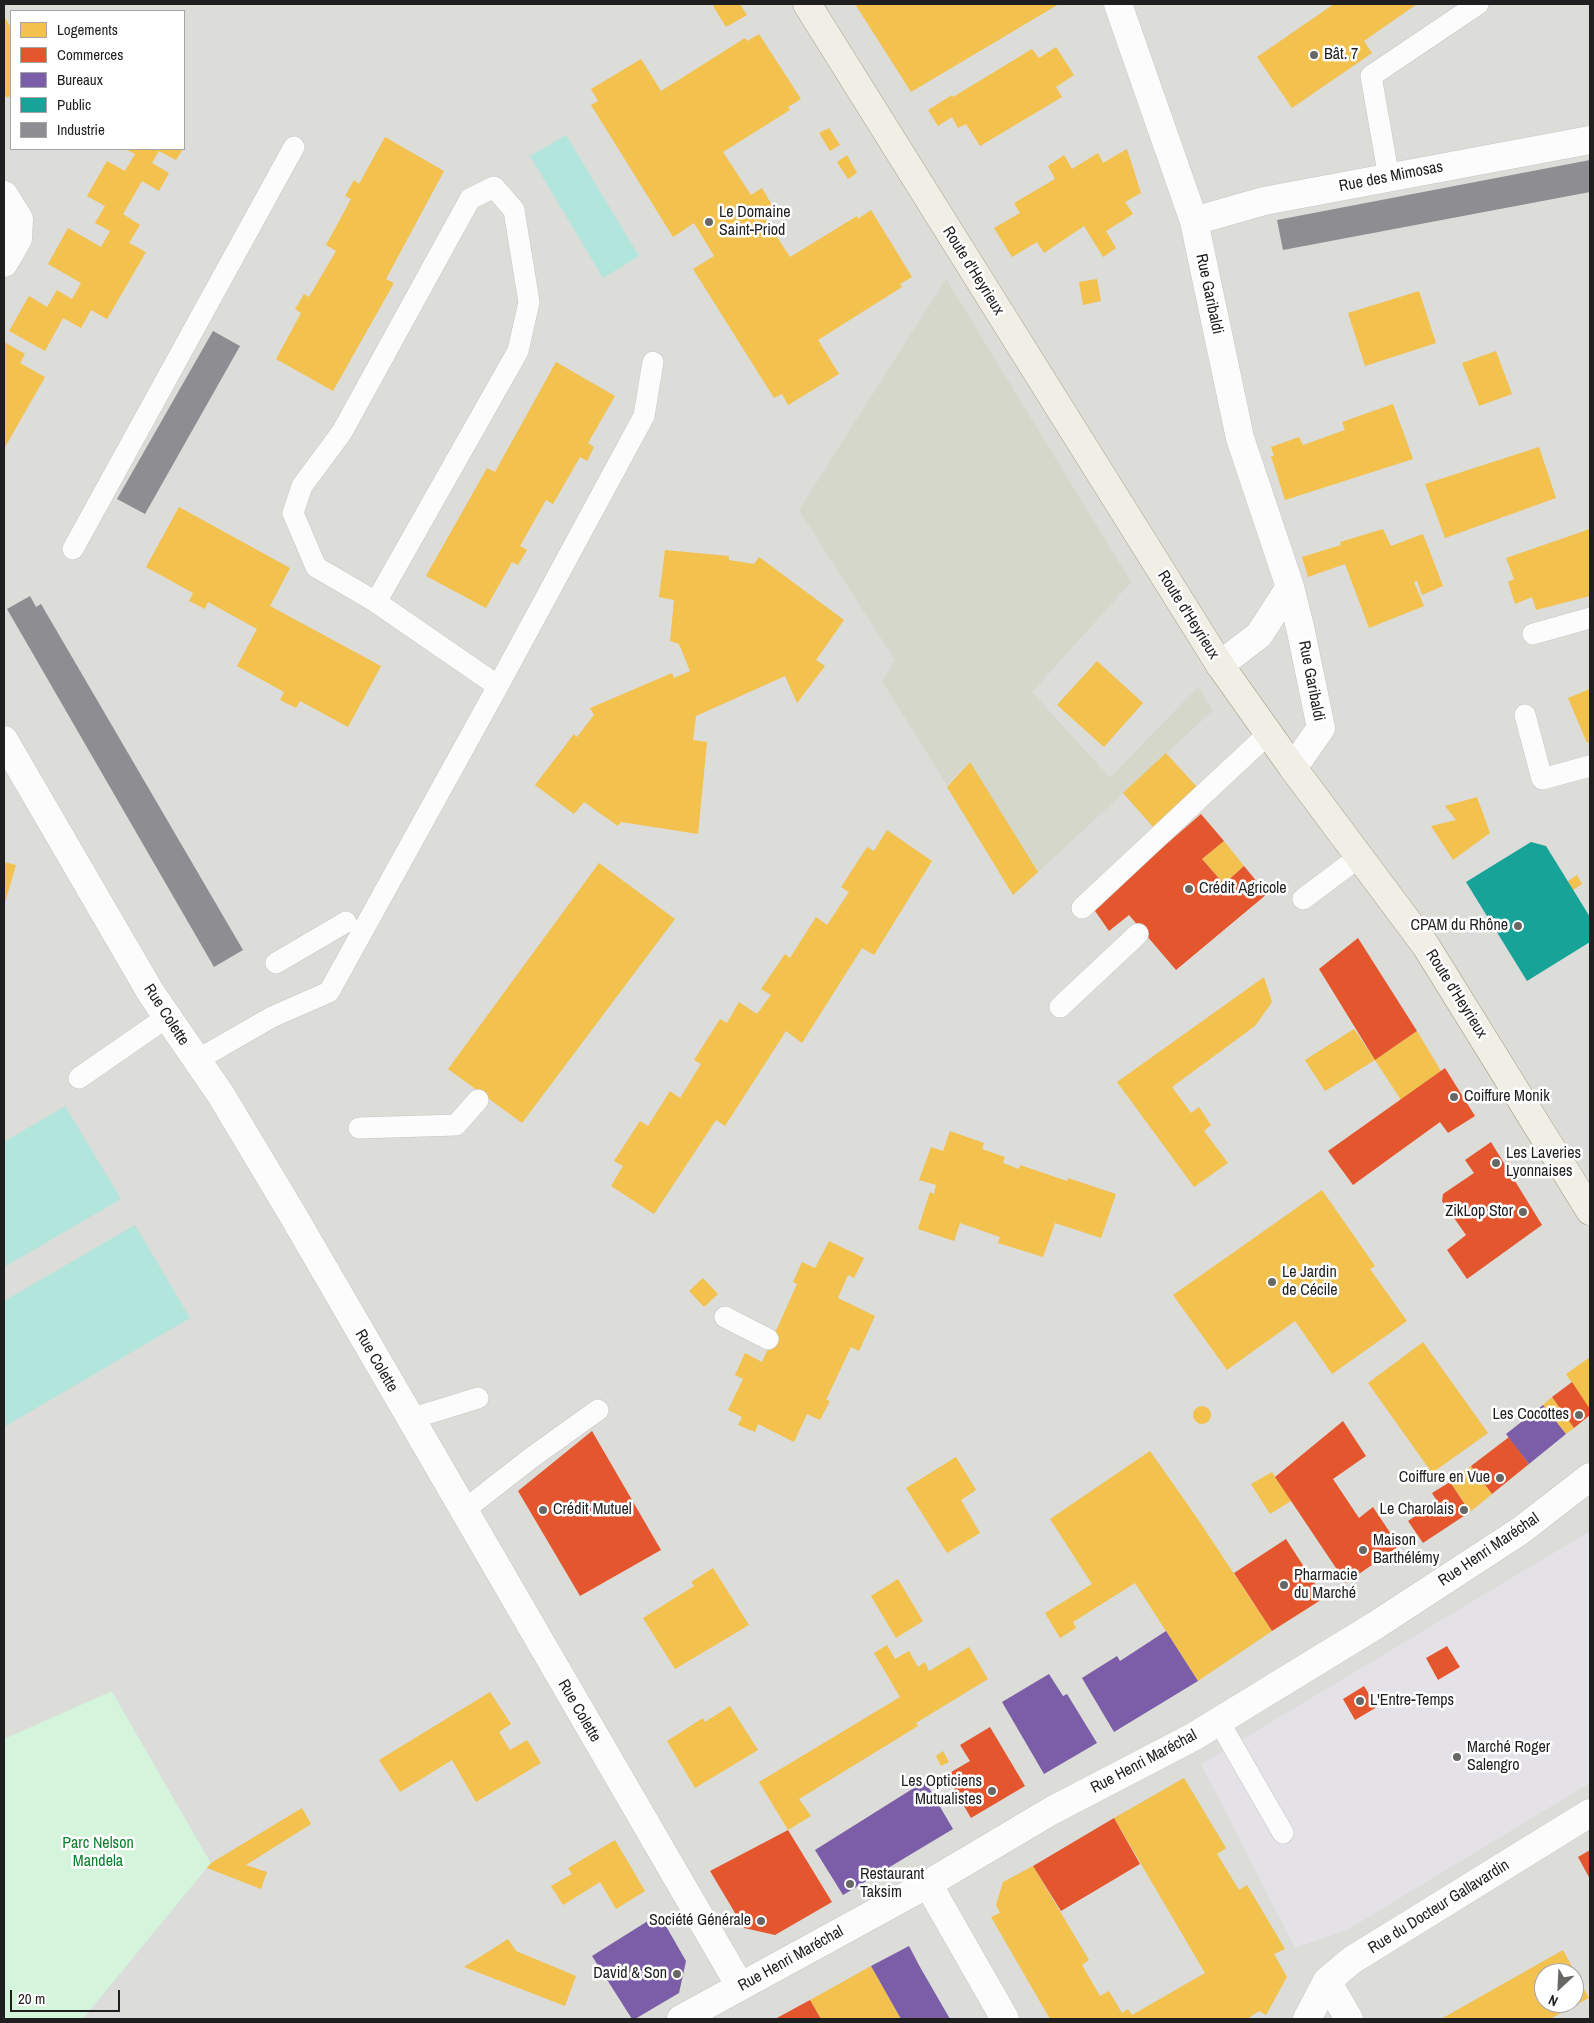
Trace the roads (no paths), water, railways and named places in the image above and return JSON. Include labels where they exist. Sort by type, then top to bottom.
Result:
[{"type":"main road","name":"Route d'Heyrieux","points":[[807,4],[1220,665],[1268,734],[1426,946],[1590,1211]]},
{"type":"street","name":"Rue Garibaldi","points":[[1118,4],[1194,221],[1240,438],[1290,587],[1300,626],[1321,728],[1293,768]]},
{"type":"street","name":"Rue des Mimosas","points":[[1194,221],[1264,201],[1590,140]]},
{"type":"street","points":[[4,195],[19,219],[18,239],[4,263]]},
{"type":"street","points":[[1220,665],[1259,635],[1290,587]]},
{"type":"street","name":"Rue Colette","points":[[4,740],[167,1018],[221,1095],[740,1986]]},
{"type":"street","name":"Rue Henri Maréchal","points":[[681,2019],[928,1884],[1051,1810],[1193,1737],[1376,1624],[1520,1531],[1590,1477]]},
{"type":"street","name":"Rue du Docteur Gallavardin","points":[[1307,2019],[1327,1980],[1352,1960],[1590,1813]]},
{"type":"street","points":[[928,1884],[1005,2019]]},
{"type":"street","points":[[1327,1980],[1349,2019]]},
{"type":"lane","points":[[1389,178],[1371,76],[1478,4]]},
{"type":"lane","points":[[73,549],[294,147]]},
{"type":"lane","points":[[376,602],[518,351],[529,302],[514,210],[494,187],[470,199],[342,432],[302,486],[293,513],[316,566],[376,602],[498,686]]},
{"type":"lane","points":[[196,1060],[272,1017],[329,992],[644,416],[652,362]]},
{"type":"lane","points":[[1533,634],[1590,618]]},
{"type":"lane","points":[[1525,715],[1542,779],[1590,766]]},
{"type":"lane","points":[[1082,908],[1268,734]]},
{"type":"lane","points":[[1303,899],[1359,857]]},
{"type":"lane","points":[[276,963],[346,922]]},
{"type":"lane","points":[[1060,1007],[1138,934]]},
{"type":"lane","points":[[79,1078],[167,1018]]},
{"type":"lane","points":[[359,1128],[456,1125],[478,1100]]},
{"type":"lane","points":[[725,1317],[768,1339]]},
{"type":"lane","points":[[410,1419],[478,1398]]},
{"type":"lane","points":[[463,1511],[531,1458],[598,1410]]},
{"type":"lane","points":[[1218,1720],[1283,1833]]},
{"type":"place","name":"Bât. 7","points":[[1314,55]]},
{"type":"place","name":"Le Domaine Saint-Priod","points":[[709,222]]},
{"type":"place","name":"Crédit Agricole","points":[[1189,889]]},
{"type":"place","name":"CPAM du Rhône","points":[[1518,926]]},
{"type":"place","name":"Coiffure Monik","points":[[1454,1097]]},
{"type":"place","name":"Les Laveries Lyonnaises","points":[[1496,1163]]},
{"type":"place","name":"ZikLop Stor","points":[[1523,1212]]},
{"type":"place","name":"Le Jardin de Cécile","points":[[1272,1282]]},
{"type":"place","name":"Les Cocottes","points":[[1579,1415]]},
{"type":"place","name":"Coiffure en Vue","points":[[1500,1478]]},
{"type":"place","name":"Crédit Mutuel","points":[[543,1510]]},
{"type":"place","name":"Le Charolais","points":[[1464,1510]]},
{"type":"place","name":"Maison Barthélémy","points":[[1363,1550]]},
{"type":"place","name":"Pharmacie du Marché","points":[[1284,1585]]},
{"type":"place","name":"L'Entre-Temps","points":[[1360,1701]]},
{"type":"place","name":"Marché Roger Salengro","points":[[1457,1757]]},
{"type":"place","name":"Les Opticiens Mutualistes","points":[[992,1791]]},
{"type":"place","name":"Restaurant Taksim","points":[[850,1884]]},
{"type":"place","name":"Société Générale","points":[[761,1921]]},
{"type":"place","name":"David & Son","points":[[677,1974]]},
{"type":"park label","name":"Parc Nelson Mandela","points":[[98,1853]]}]
